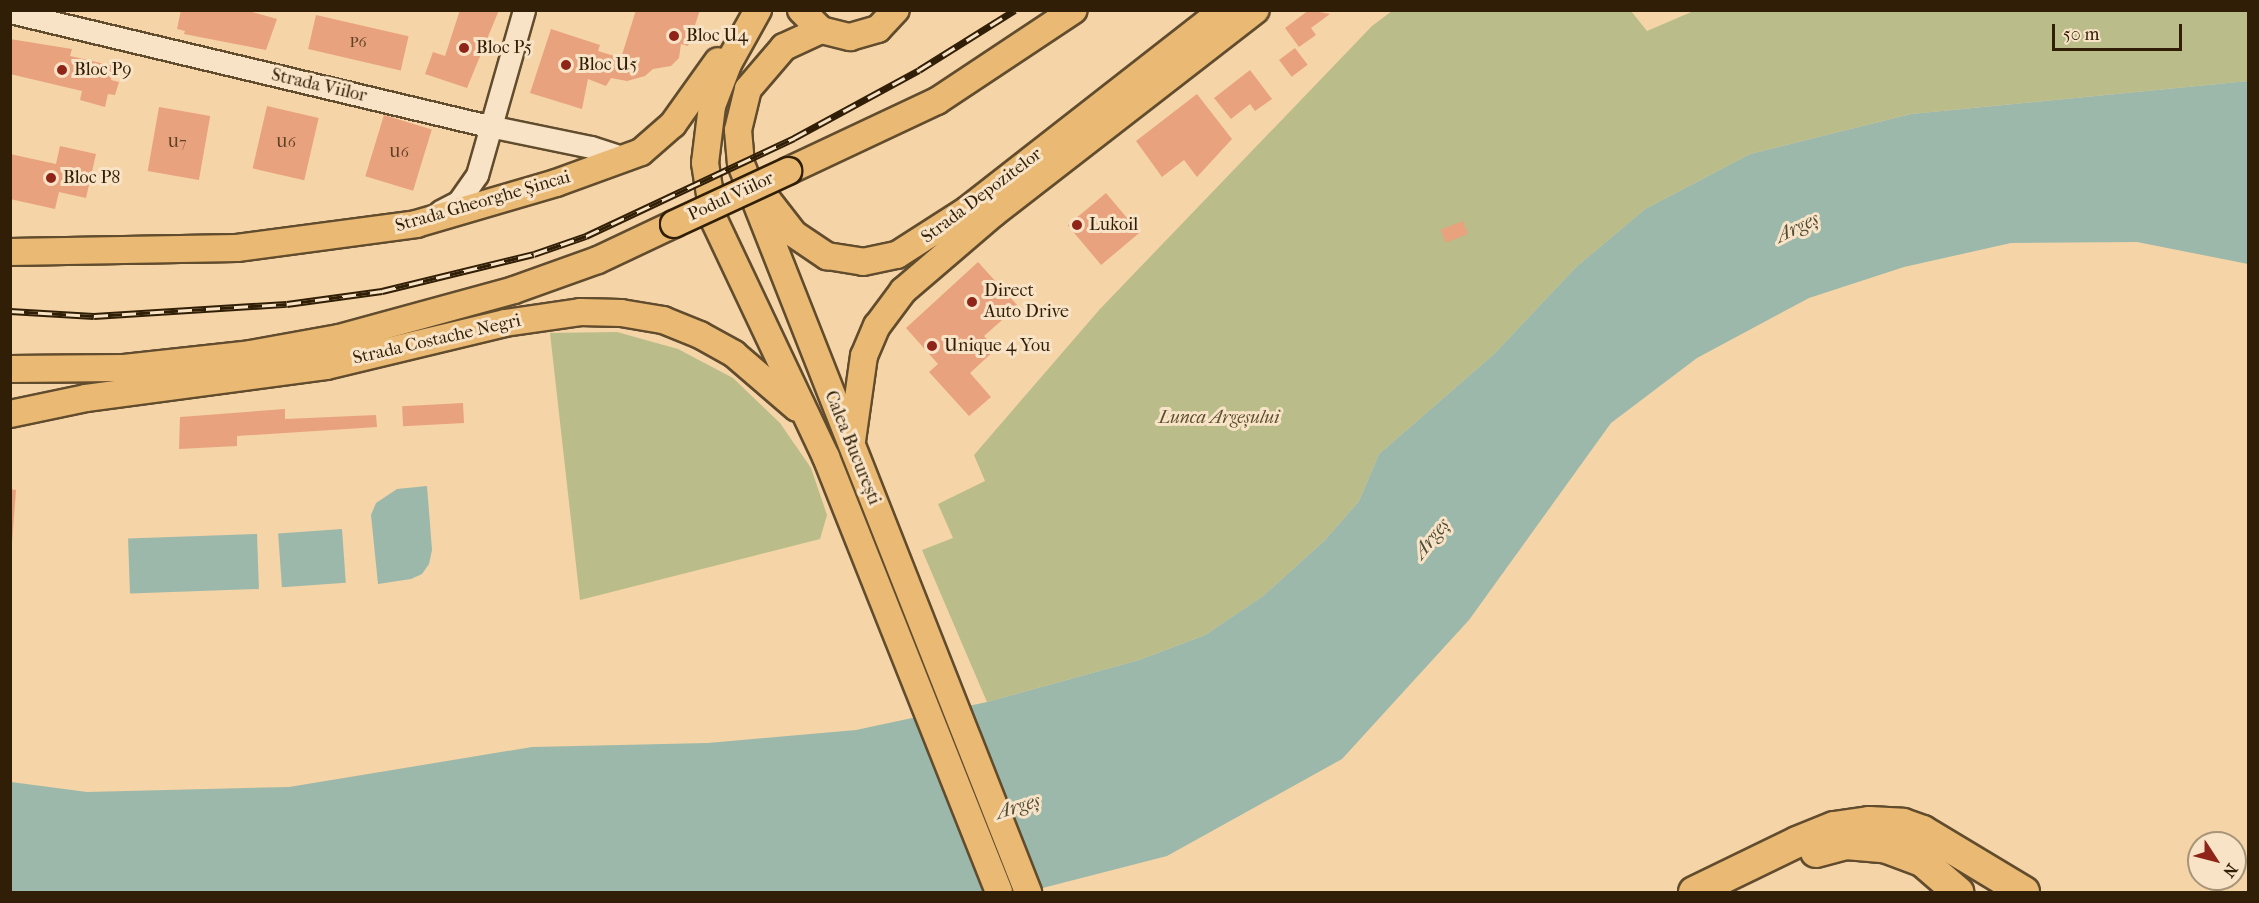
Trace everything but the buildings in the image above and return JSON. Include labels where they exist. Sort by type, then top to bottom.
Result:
[{"type":"highway","points":[[1694,892],[1797,842],[1834,827],[1869,822],[1903,824],[1923,831],[2024,892]]},
{"type":"highway","points":[[1729,892],[1800,858],[1846,844],[1884,847],[1906,854],[1935,870],[1958,892]]},
{"type":"main road","points":[[801,10],[821,30],[840,36],[860,36],[896,15]]},
{"type":"main road","name":"Podul Viilor","points":[[674,224],[937,101],[1074,10]]},
{"type":"main road","name":"Strada Depozitelor","points":[[741,164],[788,228],[817,251],[863,262],[897,255],[967,210],[1223,10]]},
{"type":"main road","name":"Strada Depozitelor","points":[[852,444],[864,356],[883,317],[930,264],[1256,10]]},
{"type":"main road","name":"Calea București","points":[[753,17],[712,106],[705,163],[709,194],[723,242],[809,421],[859,537],[999,892]]},
{"type":"main road","name":"Strada Gheorghe Șincai","points":[[14,254],[237,248],[416,224],[627,159],[673,124],[753,17]]},
{"type":"main road","name":"Calea București","points":[[821,30],[784,47],[748,89],[738,130],[741,164],[1028,892]]},
{"type":"main road","name":"Strada Costache Negri","points":[[10,369],[124,368],[284,348],[435,314],[598,260],[674,224]]},
{"type":"main road","name":"Strada Costache Negri","points":[[22,410],[326,366],[548,314],[621,313],[663,320],[734,354],[809,421]]},
{"type":"main road","name":"Strada Costache Negri","points":[[22,410],[80,384],[124,368]]},
{"type":"street","points":[[416,224],[458,202],[469,189],[524,10]]},
{"type":"street","name":"Strada Viilor","points":[[10,12],[489,126],[591,147],[627,159]]},
{"type":"green space","name":"Lunca Argeșului","points":[[1696,10],[2248,11],[2248,81],[1911,114],[1750,154],[1645,209],[1575,268],[1494,354],[1379,454],[1359,501],[1325,540],[1263,596],[1205,635],[1139,660],[987,702],[922,550],[953,538],[938,504],[985,481],[974,455],[1100,309],[1372,26],[1392,11],[1631,11],[1647,31]]},
{"type":"green space","points":[[617,332],[678,349],[733,378],[780,423],[811,468],[827,515],[820,539],[580,600],[550,333]]},
{"type":"water","name":"Argeș","points":[[2248,81],[2248,264],[2137,242],[2011,243],[1904,267],[1809,298],[1697,358],[1611,423],[1469,620],[1342,759],[1167,856],[1027,892],[11,892],[11,782],[87,792],[289,787],[532,747],[708,743],[856,730],[987,702],[1139,660],[1205,635],[1263,596],[1325,540],[1359,501],[1379,454],[1494,354],[1575,268],[1645,209],[1750,154],[1911,114]]},
{"type":"water","points":[[427,486],[432,550],[429,564],[422,574],[411,579],[378,584],[371,515],[376,503],[397,489]]},
{"type":"water","points":[[342,529],[346,583],[282,587],[278,533]]},
{"type":"water","points":[[257,534],[259,589],[130,593],[128,539]]},
{"type":"railway","points":[[10,311],[94,316],[287,304],[382,291],[534,254],[586,236],[794,138],[919,70],[1015,10]]},
{"type":"place","name":"Bloc U4","points":[[674,36]]},
{"type":"place","name":"Bloc P5","points":[[464,48]]},
{"type":"place","name":"Bloc U5","points":[[566,65]]},
{"type":"place","name":"Bloc P9","points":[[62,70]]},
{"type":"place","name":"Bloc P8","points":[[51,178]]},
{"type":"place","name":"Lukoil","points":[[1077,225]]},
{"type":"place","name":"Direct Auto Drive","points":[[972,302]]},
{"type":"place","name":"Unique 4 You","points":[[932,346]]}]
